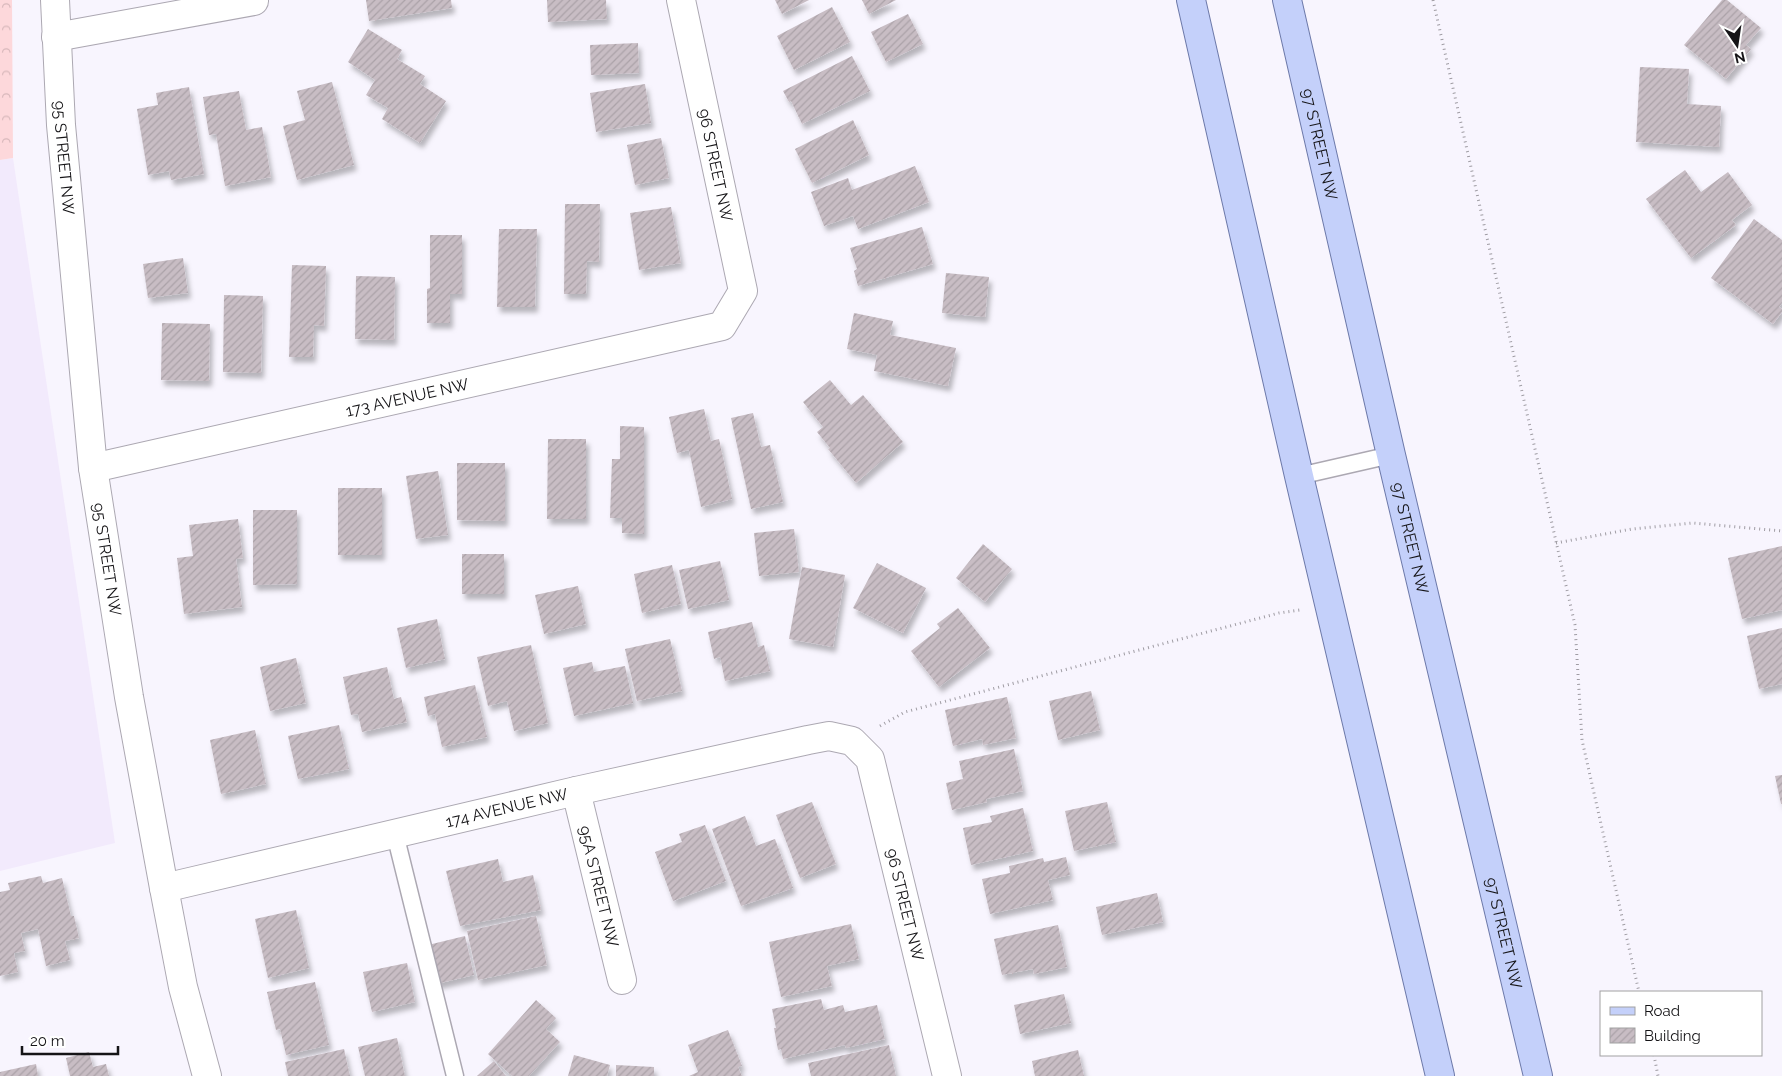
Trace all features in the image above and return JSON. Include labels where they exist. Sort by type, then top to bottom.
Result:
[{"type":"main road","points":[[1191,0],[1440,1076]]},
{"type":"main road","name":"97 STREET NW","points":[[1287,0],[1391,455],[1538,1076]]},
{"type":"street","name":"95 STREET NW","points":[[56,0],[56,37],[62,124],[93,468],[129,697],[164,888],[183,987],[206,1076]]},
{"type":"street","name":"96 STREET NW","points":[[681,0],[743,291],[722,326]]},
{"type":"street","points":[[56,37],[254,1]]},
{"type":"street","name":"173 AVENUE NW","points":[[93,468],[722,326]]},
{"type":"street","name":"174 AVENUE NW","points":[[164,888],[808,740],[829,736],[852,741]]},
{"type":"street","name":"96 STREET NW","points":[[852,741],[870,758],[947,1076]]},
{"type":"street","name":"95A STREET NW","points":[[576,792],[622,980]]},
{"type":"lane","points":[[1300,476],[1391,455]]},
{"type":"lane","points":[[395,834],[455,1076]]},
{"type":"path","points":[[1433,0],[1575,625],[1582,740],[1639,991]]},
{"type":"path","points":[[1556,543],[1632,529],[1693,523],[1782,531]]},
{"type":"path","points":[[852,741],[905,712],[1279,613],[1330,605]]},
{"type":"path","points":[[1654,1056],[1658,1076]]},
{"type":"shaded area","points":[[13,158],[115,843],[0,871],[0,160]]},
{"type":"green space","points":[[0,0],[12,0],[13,158],[0,160]]},
{"type":"building","points":[[366,0],[451,0],[452,8],[369,21]]},
{"type":"building","points":[[547,0],[606,0],[607,19],[548,22]]},
{"type":"building","points":[[775,0],[809,0],[782,14]]},
{"type":"building","points":[[862,0],[896,0],[869,14]]},
{"type":"building","points":[[1722,0],[1727,0],[1761,28],[1746,45],[1751,49],[1726,79],[1684,45]]},
{"type":"building","points":[[832,7],[850,42],[794,70],[777,36]]},
{"type":"building","points":[[908,14],[923,44],[886,62],[871,32]]},
{"type":"building","points":[[368,29],[402,50],[397,59],[425,76],[420,84],[446,101],[420,143],[382,119],[388,108],[366,95],[375,80],[348,62]]},
{"type":"building","points":[[638,43],[639,73],[591,75],[590,45]]},
{"type":"building","points":[[852,56],[870,91],[802,124],[791,101],[789,102],[783,91]]},
{"type":"building","points":[[1640,67],[1689,69],[1687,104],[1721,106],[1719,147],[1636,142]]},
{"type":"building","points":[[332,82],[354,165],[297,180],[283,126],[305,120],[297,91]]},
{"type":"building","points":[[645,84],[651,123],[596,132],[590,93]]},
{"type":"building","points":[[189,87],[204,174],[171,180],[169,171],[148,175],[137,109],[158,105],[156,93]]},
{"type":"building","points":[[239,91],[246,130],[262,127],[271,177],[225,186],[216,134],[209,135],[203,97]]},
{"type":"building","points":[[853,120],[869,155],[812,183],[795,149]]},
{"type":"building","points":[[661,138],[669,178],[635,185],[627,145]]},
{"type":"building","points":[[915,166],[929,202],[858,229],[853,216],[824,226],[811,192],[848,178],[852,190]]},
{"type":"building","points":[[1685,170],[1701,192],[1728,172],[1752,205],[1732,220],[1736,225],[1691,258],[1646,199]]},
{"type":"building","points":[[565,204],[600,204],[599,262],[587,261],[586,294],[564,294]]},
{"type":"building","points":[[671,207],[681,263],[639,270],[630,213]]},
{"type":"building","points":[[1754,219],[1782,240],[1782,303],[1779,307],[1782,309],[1782,312],[1773,324],[1711,278]]},
{"type":"building","points":[[922,227],[933,264],[858,286],[854,271],[857,269],[850,248]]},
{"type":"building","points":[[499,229],[537,229],[535,307],[497,307]]},
{"type":"building","points":[[430,235],[462,235],[462,294],[450,294],[450,323],[427,323],[427,289],[430,288]]},
{"type":"building","points":[[183,258],[188,293],[148,298],[143,264]]},
{"type":"building","points":[[292,265],[326,266],[324,326],[314,325],[313,357],[289,357]]},
{"type":"building","points":[[946,273],[989,277],[985,317],[942,313]]},
{"type":"building","points":[[356,276],[395,277],[394,340],[355,339]]},
{"type":"building","points":[[224,295],[263,296],[261,373],[223,372]]},
{"type":"building","points":[[854,313],[893,321],[890,335],[956,348],[948,386],[874,371],[877,355],[847,349]]},
{"type":"building","points":[[162,323],[210,324],[209,381],[161,380]]},
{"type":"building","points":[[830,380],[851,405],[863,395],[903,442],[856,483],[828,449],[830,448],[817,432],[823,427],[803,402]]},
{"type":"building","points":[[704,409],[711,441],[719,439],[732,499],[701,507],[689,450],[677,453],[669,417]]},
{"type":"building","points":[[753,413],[761,447],[770,445],[783,502],[751,509],[731,418]]},
{"type":"building","points":[[620,426],[644,427],[644,534],[622,533],[622,518],[610,518],[612,459],[620,459]]},
{"type":"building","points":[[548,439],[586,439],[586,519],[547,519]]},
{"type":"building","points":[[457,463],[505,463],[505,521],[457,520]]},
{"type":"building","points":[[438,471],[448,535],[416,539],[406,476]]},
{"type":"building","points":[[338,488],[382,488],[382,555],[338,555]]},
{"type":"building","points":[[253,510],[297,510],[297,584],[253,585]]},
{"type":"building","points":[[238,519],[243,558],[236,559],[242,607],[184,614],[177,558],[193,556],[189,525]]},
{"type":"building","points":[[794,529],[799,572],[759,576],[754,533]]},
{"type":"building","points":[[983,544],[1012,569],[985,602],[956,578]]},
{"type":"building","points":[[1782,546],[1782,610],[1742,619],[1728,558]]},
{"type":"building","points":[[462,554],[504,554],[504,594],[462,594]]},
{"type":"building","points":[[720,561],[729,600],[688,609],[679,570]]},
{"type":"building","points":[[877,563],[926,588],[903,633],[853,608]]},
{"type":"building","points":[[672,565],[681,604],[642,613],[634,574]]},
{"type":"building","points":[[802,567],[845,575],[833,647],[789,639]]},
{"type":"building","points":[[578,586],[586,624],[544,634],[535,595]]},
{"type":"building","points":[[958,608],[990,648],[939,687],[911,651],[940,628],[937,624]]},
{"type":"building","points":[[437,619],[445,659],[406,668],[397,628]]},
{"type":"building","points":[[752,622],[758,647],[764,645],[770,671],[725,681],[720,657],[714,659],[708,632]]},
{"type":"building","points":[[1782,628],[1782,684],[1759,689],[1747,636]]},
{"type":"building","points":[[670,639],[682,691],[637,701],[625,649]]},
{"type":"building","points":[[531,645],[548,723],[514,731],[507,701],[488,706],[477,657]]},
{"type":"building","points":[[296,658],[306,703],[270,711],[260,667]]},
{"type":"building","points":[[592,662],[594,672],[625,666],[633,703],[574,716],[563,668]]},
{"type":"building","points":[[387,667],[394,699],[401,697],[407,722],[362,732],[358,714],[351,715],[343,677]]},
{"type":"building","points":[[475,685],[487,737],[442,747],[435,714],[428,716],[424,697]]},
{"type":"building","points":[[1091,691],[1100,730],[1058,740],[1049,701]]},
{"type":"building","points":[[1007,697],[1016,738],[983,745],[982,739],[953,746],[945,710]]},
{"type":"building","points":[[339,725],[349,769],[298,779],[288,736]]},
{"type":"building","points":[[255,730],[266,784],[221,794],[210,740]]},
{"type":"building","points":[[1014,749],[1023,791],[986,799],[987,802],[952,810],[946,783],[963,779],[959,761]]},
{"type":"building","points":[[1782,775],[1782,804],[1781,804],[1775,776]]},
{"type":"building","points":[[812,802],[836,864],[800,878],[776,815]]},
{"type":"building","points":[[1107,802],[1116,842],[1074,851],[1065,811]]},
{"type":"building","points":[[1023,808],[1033,851],[971,865],[963,828],[992,822],[990,816]]},
{"type":"building","points":[[745,816],[756,846],[775,839],[793,888],[741,906],[712,829]]},
{"type":"building","points":[[705,825],[726,881],[673,901],[655,852],[682,842],[679,834]]},
{"type":"building","points":[[1066,857],[1070,875],[1048,880],[1053,900],[990,914],[982,879],[1010,873],[1009,866],[1043,858],[1044,862]]},
{"type":"building","points":[[498,859],[503,882],[533,875],[541,910],[460,926],[446,871]]},
{"type":"building","points":[[41,876],[43,883],[62,878],[71,916],[74,916],[79,938],[65,941],[70,960],[46,966],[38,929],[21,933],[25,951],[14,953],[18,972],[0,976],[0,892],[10,890],[8,883]]},
{"type":"building","points":[[1157,893],[1163,922],[1102,935],[1096,907]]},
{"type":"building","points":[[296,910],[309,968],[268,978],[255,919]]},
{"type":"building","points":[[536,916],[547,965],[478,980],[467,931]]},
{"type":"building","points":[[851,924],[859,959],[827,966],[832,986],[781,997],[769,942]]},
{"type":"building","points":[[1058,925],[1067,967],[1034,974],[1033,969],[1002,975],[994,939]]},
{"type":"building","points":[[465,936],[474,975],[436,984],[428,945]]},
{"type":"building","points":[[407,963],[415,1002],[372,1012],[363,972]]},
{"type":"building","points":[[315,982],[329,1045],[286,1055],[280,1029],[276,1030],[267,992]]},
{"type":"building","points":[[1064,994],[1071,1023],[1020,1034],[1014,1005]]},
{"type":"building","points":[[821,999],[824,1010],[843,1005],[845,1012],[877,1005],[885,1039],[846,1048],[845,1045],[783,1059],[781,1049],[778,1050],[772,1009]]},
{"type":"building","points":[[536,1000],[556,1018],[546,1029],[560,1042],[529,1076],[512,1076],[488,1054]]},
{"type":"building","points":[[728,1030],[742,1066],[738,1067],[742,1076],[689,1076],[698,1072],[688,1045]]},
{"type":"building","points":[[397,1038],[405,1076],[365,1076],[358,1047]]},
{"type":"building","points":[[889,1045],[896,1076],[811,1076],[808,1063]]},
{"type":"building","points":[[344,1049],[350,1076],[288,1076],[285,1062]]},
{"type":"building","points":[[1078,1050],[1084,1076],[1035,1076],[1032,1061]]},
{"type":"building","points":[[89,1052],[93,1067],[106,1064],[109,1076],[70,1076],[66,1058]]},
{"type":"building","points":[[574,1055],[610,1065],[607,1076],[568,1076]]},
{"type":"building","points":[[494,1061],[506,1076],[477,1076]]},
{"type":"building","points":[[36,1064],[38,1076],[0,1076],[0,1072]]},
{"type":"building","points":[[616,1065],[654,1067],[654,1076],[616,1076]]}]
